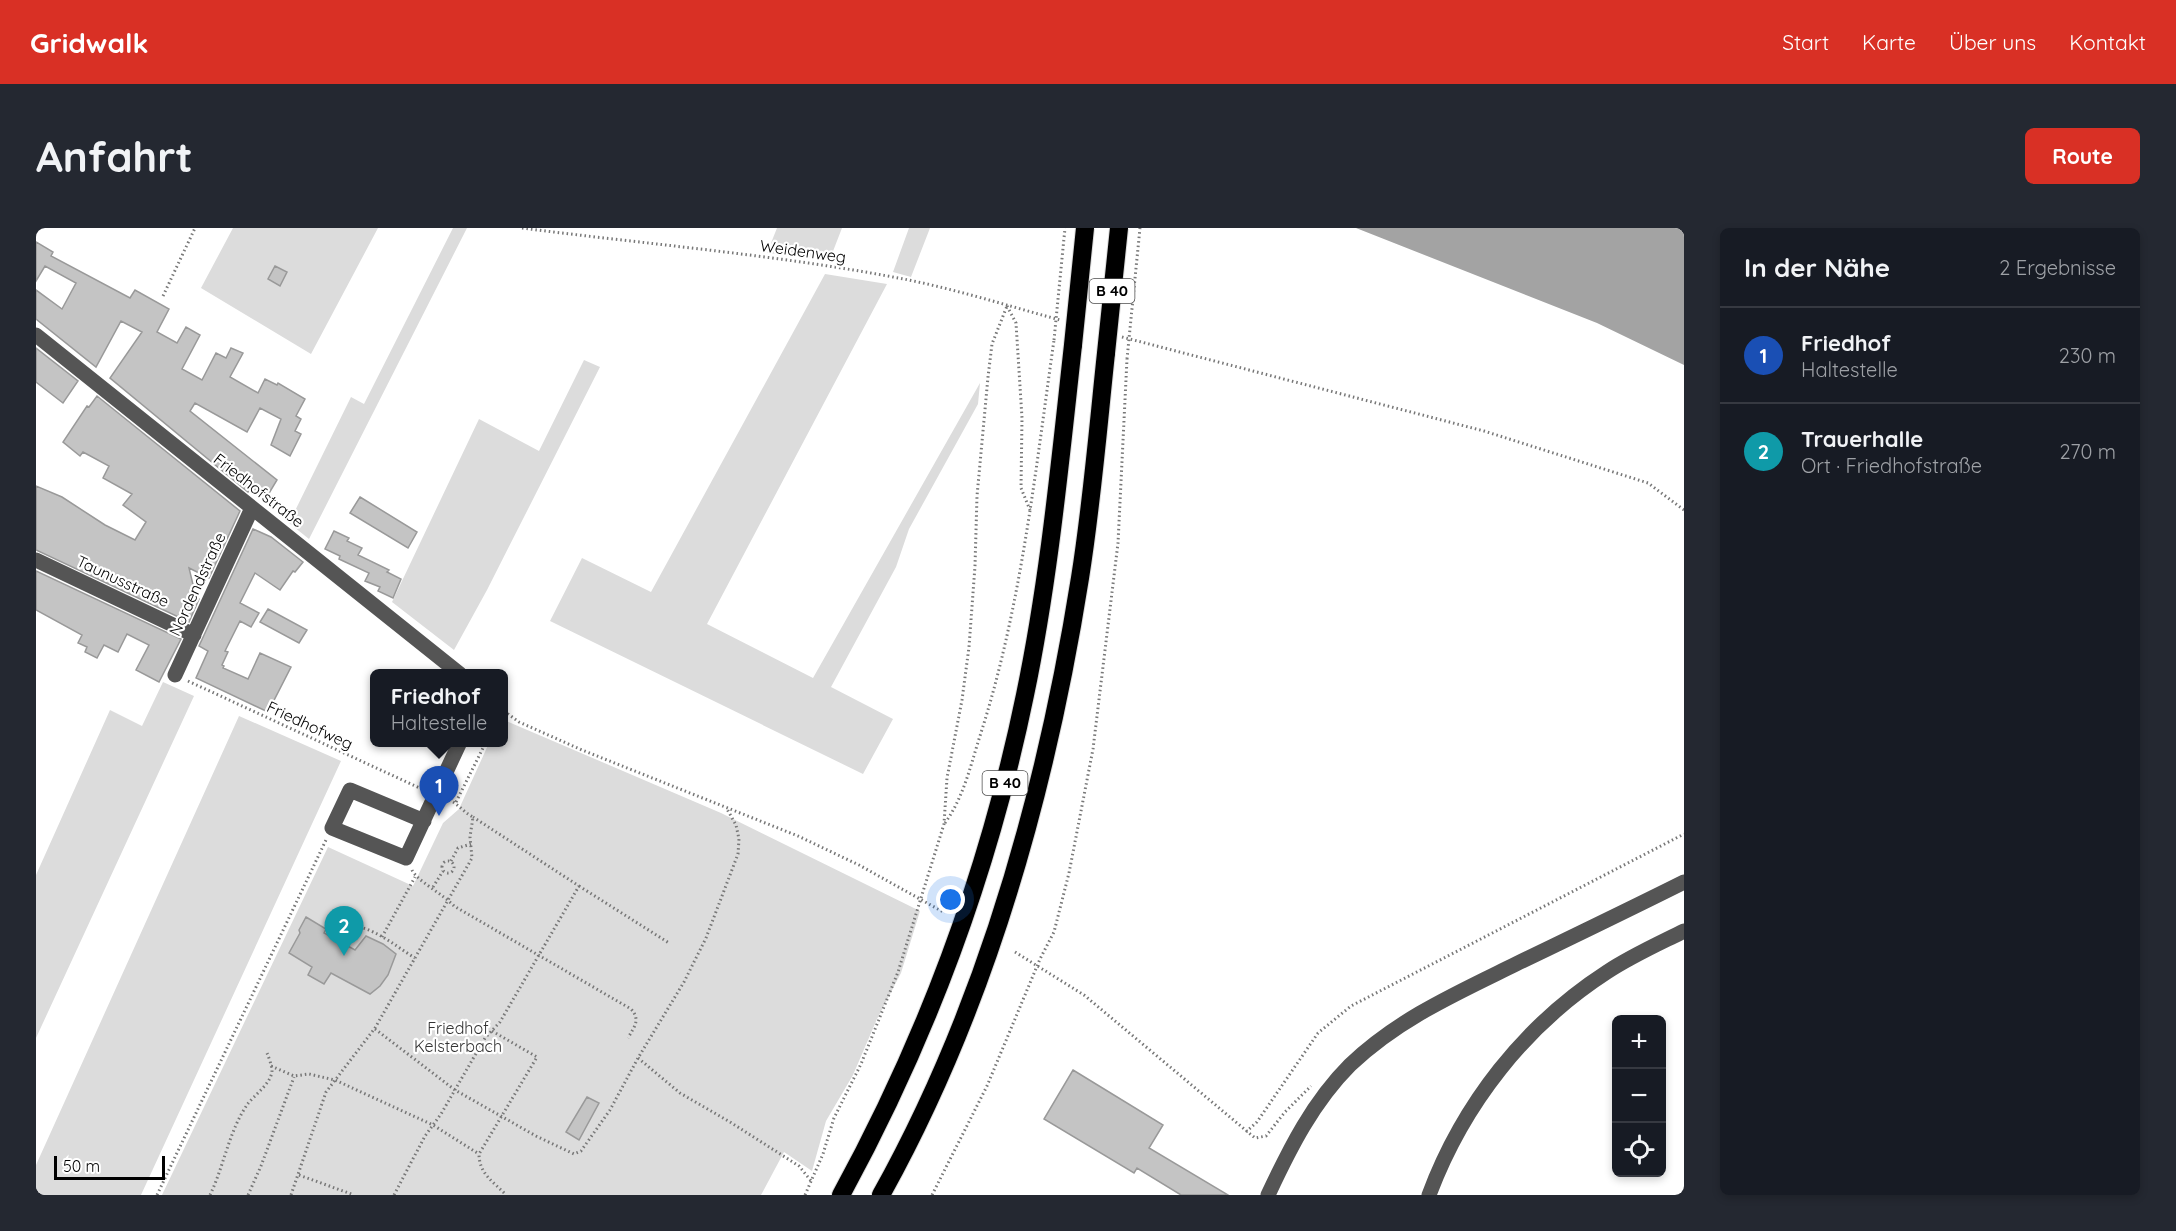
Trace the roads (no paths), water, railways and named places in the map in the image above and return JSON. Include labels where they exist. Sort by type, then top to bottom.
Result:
[{"type":"highway","name":"B 40","points":[[841,1195],[890,1099],[939,987],[970,899],[1004,788],[1038,627],[1085,228]]},
{"type":"highway","name":"B 40","points":[[881,1195],[944,1064],[975,989],[1003,911],[1052,728],[1080,577],[1093,484],[1119,228]]},
{"type":"street","name":"Friedhofstraße","points":[[36,335],[454,669]]},
{"type":"street","name":"Nordendstraße","points":[[175,675],[252,508]]},
{"type":"street","name":"Taunusstraße","points":[[36,560],[194,634]]},
{"type":"street","points":[[424,821],[350,790],[332,828],[406,858],[424,821],[458,747]]},
{"type":"street","points":[[1268,1195],[1292,1145],[1319,1101],[1350,1066],[1388,1033],[1433,1005],[1684,882]]},
{"type":"street","points":[[1429,1195],[1449,1148],[1477,1099],[1529,1036],[1556,1010],[1606,972],[1684,932]]},
{"type":"place","name":"Friedhof","points":[[439,816]]},
{"type":"place","name":"Trauerhalle","points":[[344,956]]},
{"type":"park label","name":"Friedhof Kelsterbach","points":[[458,1037]]}]
